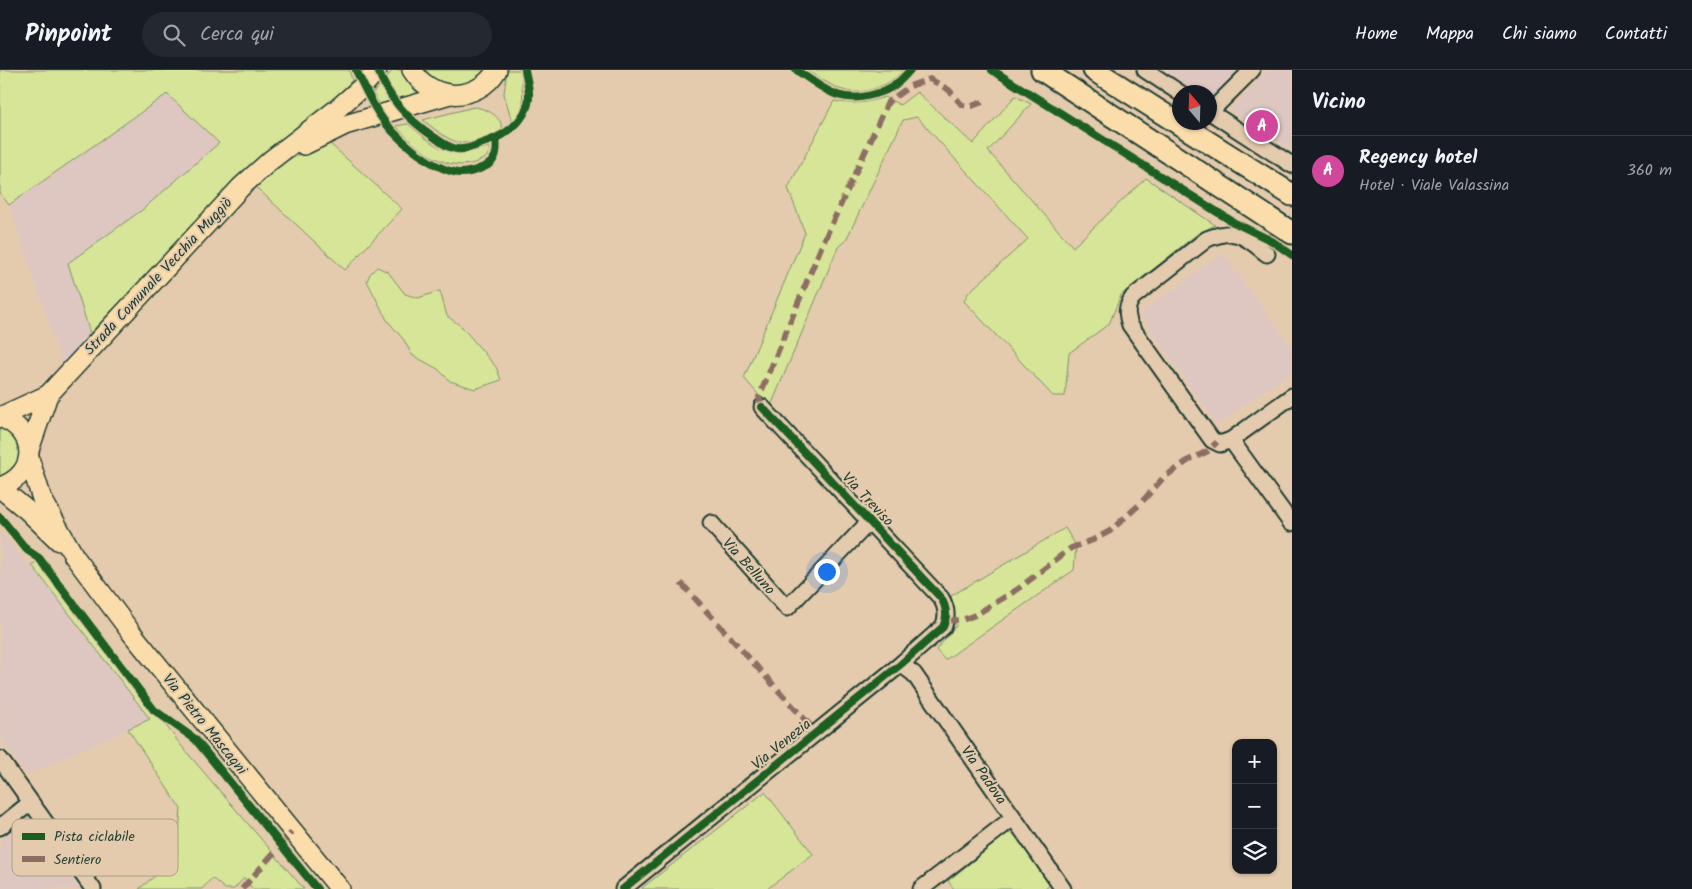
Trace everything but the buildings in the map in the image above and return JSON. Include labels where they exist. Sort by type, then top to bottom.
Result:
[{"type":"highway","points":[[1042,70],[1292,234]]},
{"type":"highway","points":[[1094,70],[1292,195]]},
{"type":"main road","name":"Strada Comunale Vecchia Muggiò","points":[[48,395],[242,187],[271,160],[338,110],[377,70]]},
{"type":"main road","points":[[412,70],[416,77],[427,86],[446,95]]},
{"type":"main road","name":"Strada Comunale Vecchia Muggiò","points":[[271,160],[345,125],[446,95],[463,94],[478,89],[490,79],[496,70]]},
{"type":"main road","points":[[0,417],[48,395]]},
{"type":"main road","points":[[0,488],[18,477],[25,468],[48,395]]},
{"type":"main road","name":"Via Pietro Mascagni","points":[[0,417],[11,421],[20,428],[26,438],[42,499],[74,556],[130,631],[340,889]]},
{"type":"main road","name":"Via Pietro Mascagni","points":[[0,488],[28,511],[74,556]]},
{"type":"street","points":[[1145,70],[1172,88]]},
{"type":"street","points":[[1217,105],[1252,70]]},
{"type":"street","points":[[1217,117],[1292,165]]},
{"type":"street","points":[[1267,254],[1246,237],[1233,233],[1207,239],[1133,297],[1128,305],[1126,314],[1130,325],[1212,440],[1220,444],[1231,440],[1292,396]]},
{"type":"street","name":"Via Treviso","points":[[762,408],[941,598],[945,604],[947,614]]},
{"type":"street","points":[[1231,440],[1291,523]]},
{"type":"street","name":"Via Belluno","points":[[711,523],[787,608],[870,521]]},
{"type":"street","name":"Via Venezia","points":[[624,889],[901,664],[943,628],[947,614]]},
{"type":"street","name":"Via Padova","points":[[901,664],[914,674],[1063,889]]},
{"type":"street","points":[[0,759],[42,819]]},
{"type":"street","points":[[0,827],[30,803]]},
{"type":"street","points":[[921,889],[1013,818]]},
{"type":"street","points":[[83,876],[93,889]]},
{"type":"shaded area","points":[[1164,70],[1240,70],[1217,92],[1217,85],[1187,85]]},
{"type":"shaded area","points":[[1268,70],[1292,70],[1292,150],[1230,111]]},
{"type":"shaded area","points":[[167,94],[218,144],[142,210],[68,263],[90,333],[62,364],[9,205]]},
{"type":"shaded area","points":[[1222,253],[1292,347],[1292,371],[1217,425],[1139,314]]},
{"type":"shaded area","points":[[0,531],[22,557],[32,565],[150,719],[27,775],[0,738]]},
{"type":"shaded area","points":[[12,829],[12,876],[73,876],[83,889],[0,889],[0,838]]},
{"type":"green space","points":[[0,70],[349,70],[352,80],[336,99],[248,171],[90,333],[68,263],[142,210],[219,143],[167,94],[9,205],[0,193]]},
{"type":"green space","points":[[393,70],[402,70],[411,86],[425,98],[383,110],[373,93]]},
{"type":"green space","points":[[424,70],[485,70],[470,82],[454,85],[439,81]]},
{"type":"green space","points":[[507,70],[521,70],[523,102],[521,111],[512,121],[504,94]]},
{"type":"green space","points":[[808,70],[903,70],[882,86],[854,92],[831,85]]},
{"type":"green space","points":[[917,92],[973,144],[1015,96],[1031,104],[988,151],[1073,247],[1146,178],[1215,225],[1197,234],[1121,295],[1109,324],[1069,353],[1065,396],[1053,396],[964,301],[968,293],[1028,239],[917,117],[903,120],[846,240],[838,247],[770,408],[744,378],[805,233],[788,188],[834,101],[860,103],[885,97],[900,105]]},
{"type":"green space","points":[[474,107],[493,114],[500,122],[503,132],[478,141],[460,142],[444,136],[423,120]]},
{"type":"green space","points":[[408,124],[428,140],[445,150],[463,152],[489,147],[488,154],[482,160],[468,164],[456,165],[445,162],[433,157],[413,143],[396,126]]},
{"type":"green space","points":[[328,142],[402,209],[345,270],[255,186],[275,165]]},
{"type":"green space","points":[[377,267],[388,272],[405,294],[418,298],[440,291],[447,316],[462,327],[496,367],[501,380],[475,389],[450,381],[438,369],[412,355],[404,340],[387,320],[367,281],[370,274]]},
{"type":"green space","points":[[0,425],[9,430],[15,437],[20,451],[15,465],[9,472],[0,477]]},
{"type":"green space","points":[[1065,528],[1076,546],[1074,570],[945,660],[936,650],[956,626],[951,596]]},
{"type":"green space","points":[[42,562],[183,748],[304,889],[253,889],[244,878],[234,889],[225,889],[212,878],[202,889],[139,889],[155,876],[178,876],[181,809],[128,729],[150,719],[32,565]]},
{"type":"green space","points":[[765,792],[813,854],[767,889],[642,888]]},
{"type":"green space","points":[[1007,833],[1018,835],[1051,884],[1045,889],[954,889],[948,881]]},
{"type":"marked path","points":[[762,407],[759,397],[822,245],[888,102],[910,86],[930,79],[949,90],[962,105],[972,106],[985,101]]},
{"type":"marked path","points":[[946,621],[965,619],[975,615],[1018,589],[1071,548],[1110,531],[1140,504],[1163,478],[1189,460],[1208,451],[1217,442]]},
{"type":"marked path","points":[[681,583],[817,733]]},
{"type":"marked path","points":[[242,889],[292,832]]},
{"type":"cycle path","points":[[356,70],[385,123],[412,149],[433,164],[458,173],[469,172],[488,165],[494,159],[497,148],[496,139]]},
{"type":"cycle path","points":[[378,70],[388,90],[408,116],[442,143],[460,149],[466,149],[502,135],[520,119],[525,112],[529,100],[525,70]]},
{"type":"cycle path","points":[[796,70],[824,89],[852,98],[886,90],[898,82],[910,70]]},
{"type":"cycle path","points":[[992,70],[1233,222],[1272,241],[1292,255]]},
{"type":"cycle path","points":[[623,889],[901,664],[943,627],[946,620],[945,605],[941,598],[762,407]]},
{"type":"cycle path","points":[[0,517],[27,550],[39,558],[154,710],[195,739],[317,889]]},
{"type":"place","name":"Regency hotel","points":[[1262,126]]}]
